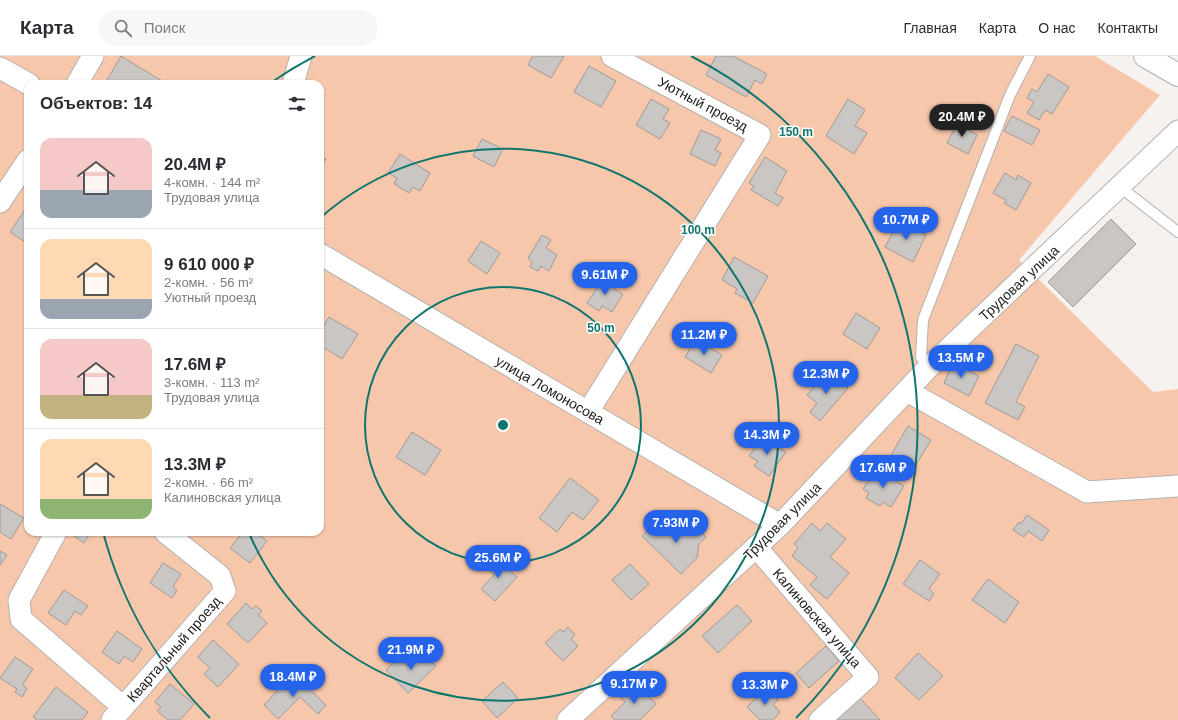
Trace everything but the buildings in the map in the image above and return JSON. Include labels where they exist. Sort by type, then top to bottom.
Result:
[{"type":"main road","points":[[1146,56],[1178,75]]},
{"type":"street","points":[[79,80],[93,56]]},
{"type":"street","points":[[294,80],[301,56]]},
{"type":"street","name":"Уютный проезд","points":[[588,412],[760,135],[612,56]]},
{"type":"street","points":[[0,68],[24,81]]},
{"type":"street","name":"Трудовая улица","points":[[568,720],[780,525],[928,368],[1120,188],[1178,131]]},
{"type":"street","points":[[0,202],[24,166]]},
{"type":"street","name":"улица Ломоносова","points":[[324,256],[780,525]]},
{"type":"street","points":[[907,391],[1088,492],[1178,486]]},
{"type":"street","name":"Квартальный проезд","points":[[54,536],[19,600],[21,619],[117,713],[225,591],[220,576],[170,536]]},
{"type":"street","name":"Калиновская улица","points":[[756,547],[868,677],[820,720]]},
{"type":"lane","points":[[928,368],[920,357],[924,320],[1010,95],[1030,56]]},
{"type":"lane","points":[[1120,188],[1178,232]]},
{"type":"shaded area","points":[[0,56],[1095,56],[1160,95],[1019,260],[1153,392],[1178,389],[1178,720],[0,720]]}]
